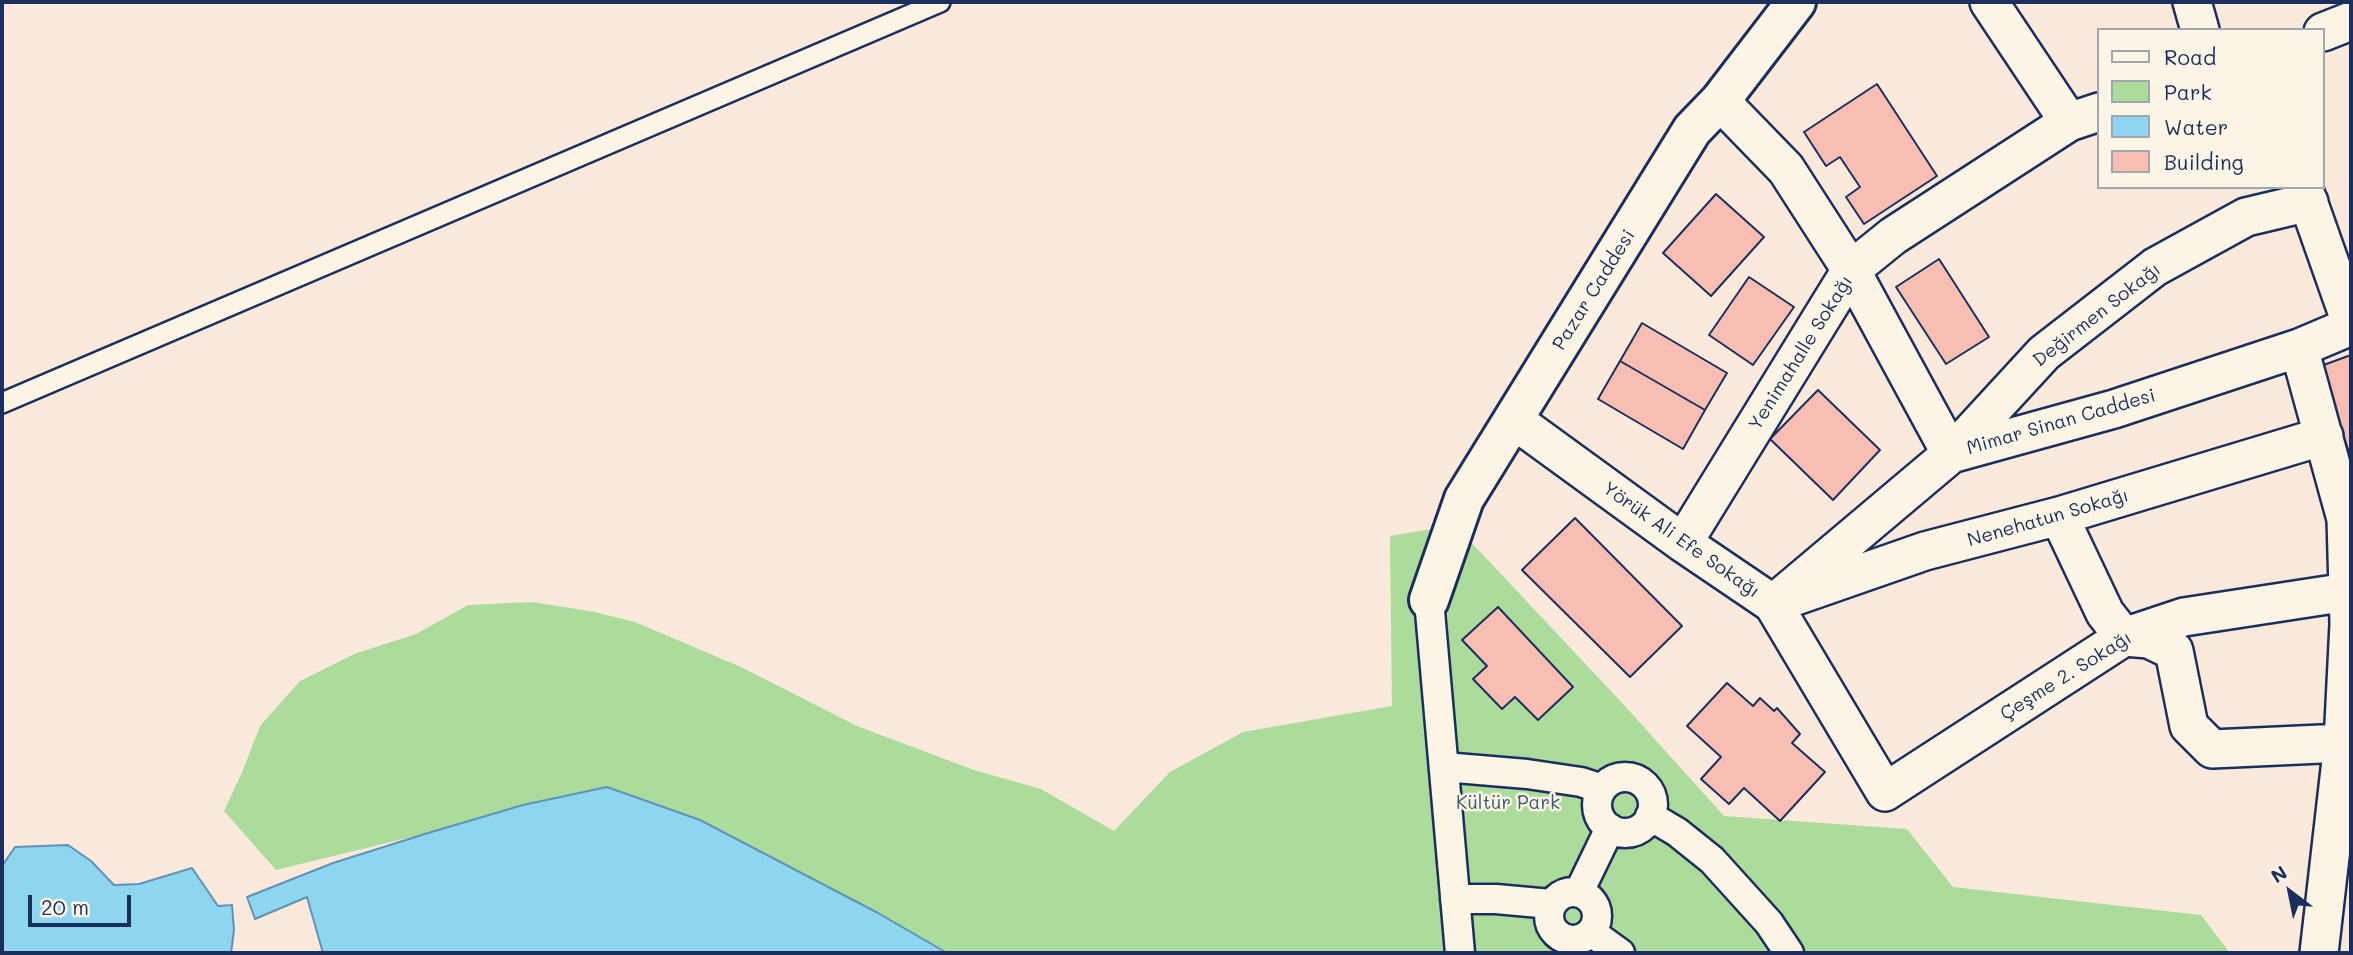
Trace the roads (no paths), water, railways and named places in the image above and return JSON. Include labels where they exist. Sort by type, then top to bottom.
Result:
[{"type":"main road","name":"Pazar Caddesi","points":[[1429,600],[1464,499],[1692,130],[1720,101],[1796,2]]},
{"type":"street","points":[[2192,2],[2199,28]]},
{"type":"street","points":[[1997,5],[2084,117]]},
{"type":"street","points":[[2325,31],[2351,21]]},
{"type":"street","points":[[1720,101],[1786,169],[1851,270],[1951,454]]},
{"type":"street","name":"Yenimahalle Sokağı","points":[[1683,543],[1851,270],[1893,236],[2084,117]]},
{"type":"street","points":[[2306,195],[2351,325]]},
{"type":"street","name":"Değirmen Sokağı","points":[[1951,454],[2044,353],[2155,267],[2246,217],[2306,195]]},
{"type":"street","name":"Mimar Sinan Caddesi","points":[[1773,604],[1951,454],[2114,409],[2299,348],[2351,325]]},
{"type":"street","points":[[2299,348],[2349,518],[2349,624],[2343,743],[2319,953]]},
{"type":"street","name":"Yörük Ali Efe Sokağı","points":[[1514,420],[1683,543],[1773,604],[1885,792]]},
{"type":"street","name":"Nenehatun Sokağı","points":[[1773,604],[1925,551],[2059,516],[2324,436]]},
{"type":"street","points":[[2059,516],[2105,613],[2124,637],[2149,639],[2174,651],[2189,726],[2212,749],[2343,743]]},
{"type":"street","name":"Çeşme 2. Sokağı","points":[[1885,792],[2124,637],[2184,617],[2347,592]]},
{"type":"street","points":[[1429,600],[1460,953]]},
{"type":"street","points":[[1444,767],[1527,774],[1581,782],[1602,789]]},
{"type":"street","points":[[1624,776],[1642,782],[1652,797],[1650,816],[1645,824],[1628,832],[1610,828],[1603,822],[1597,806],[1602,789],[1608,782],[1624,776]]},
{"type":"street","points":[[1650,816],[1677,832],[1712,860],[1769,923],[1789,953]]},
{"type":"street","points":[[1579,892],[1610,828]]},
{"type":"street","points":[[1579,892],[1587,895],[1596,909],[1597,917],[1591,932],[1578,940],[1558,946],[1548,912],[1551,904],[1562,893],[1579,892]]},
{"type":"street","points":[[1455,899],[1496,898],[1551,904]]},
{"type":"street","points":[[1591,932],[1620,953]]},
{"type":"lane","points":[[2,402],[940,2]]},
{"type":"water","points":[[607,787],[700,820],[878,913],[947,953],[323,953],[307,897],[255,919],[247,897],[333,863],[428,833],[523,805]]},
{"type":"water","points":[[68,845],[91,861],[114,885],[139,884],[192,868],[218,906],[232,905],[234,930],[231,953],[2,953],[2,866],[15,847]]},
{"type":"park label","name":"Kültür Park","points":[[1508,803]]}]
